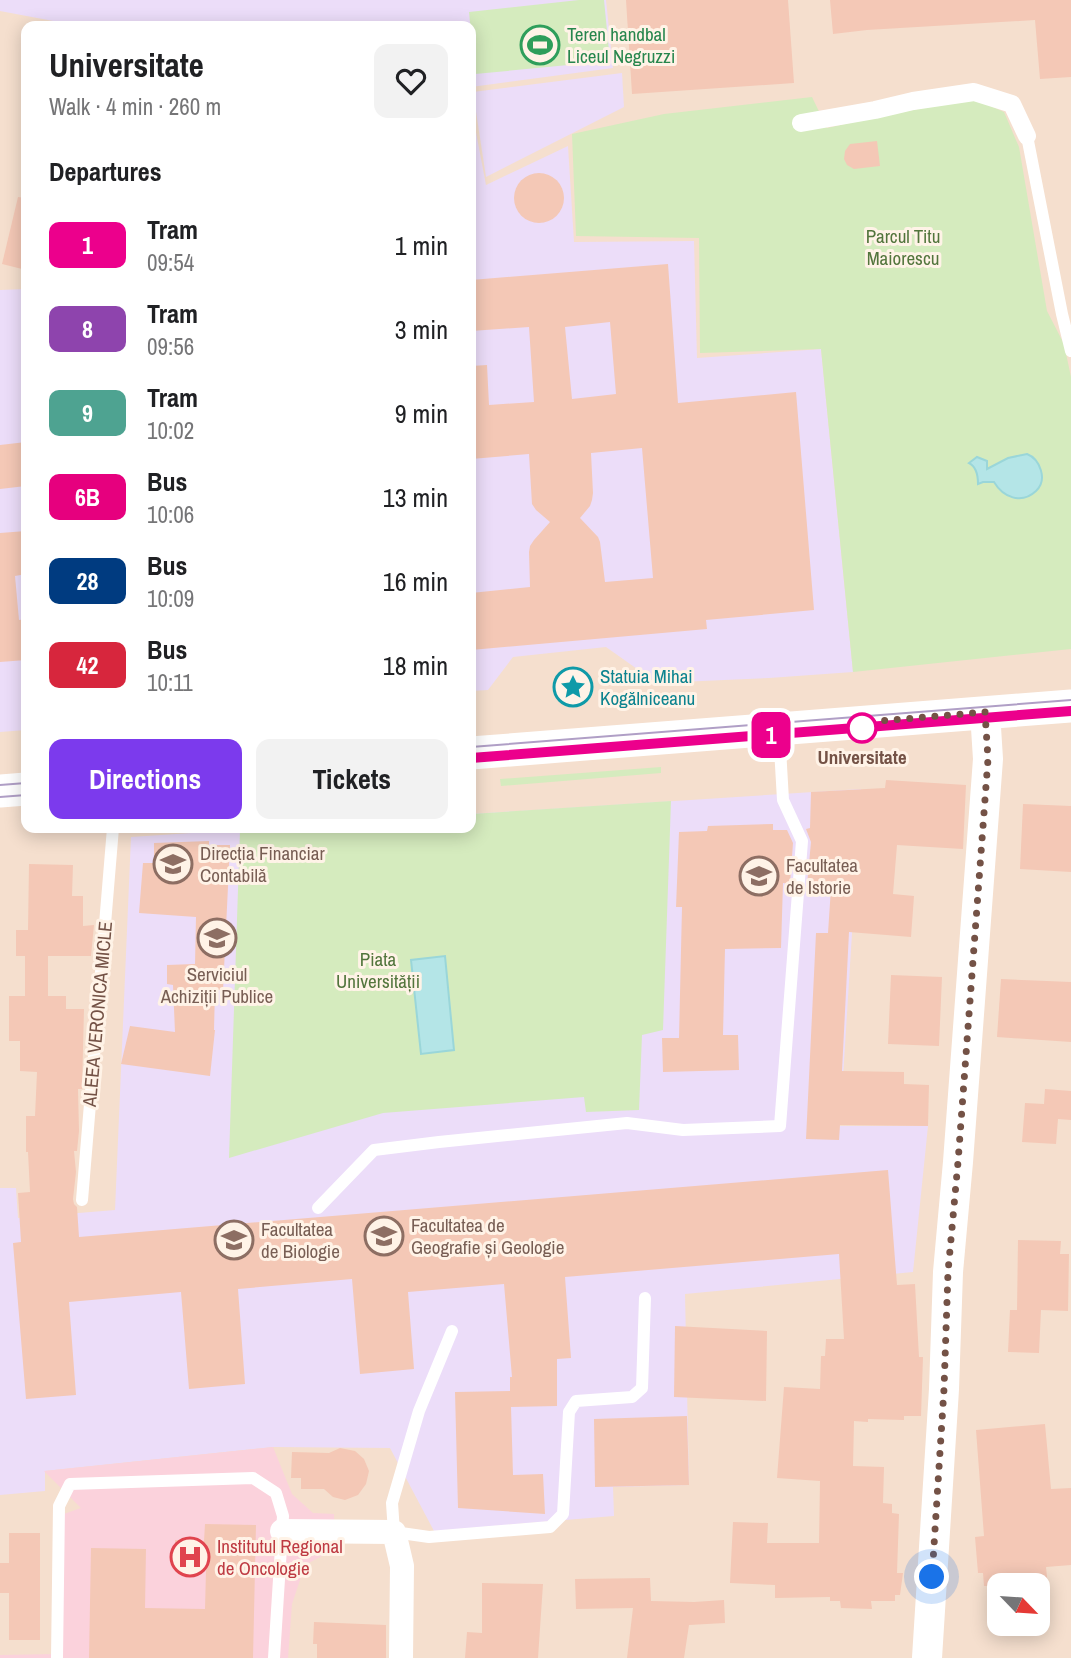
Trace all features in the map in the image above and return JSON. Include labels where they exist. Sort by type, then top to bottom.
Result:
[{"type":"main road","points":[[476,753],[1071,706]]},
{"type":"main road","points":[[0,791],[21,789]]},
{"type":"street","points":[[801,123],[974,92],[1012,104],[1027,136]]},
{"type":"street","points":[[927,1658],[944,1389],[948,1272],[988,759],[985,712]]},
{"type":"street","points":[[282,1531],[394,1532],[402,1566],[401,1658]]},
{"type":"lane","points":[[1027,136],[1071,351]]},
{"type":"lane","points":[[318,1208],[374,1150],[627,1123],[683,1130],[780,1126],[802,841],[783,800],[779,729]]},
{"type":"lane","name":"ALEEA VERONICA MICLE","points":[[82,1200],[113,833]]},
{"type":"lane","points":[[452,1331],[419,1411],[392,1503],[394,1532],[429,1537],[550,1527],[563,1514],[569,1412],[576,1401],[632,1397],[642,1388],[645,1298]]},
{"type":"lane","points":[[57,1658],[59,1506],[71,1484],[253,1478],[275,1493],[283,1516],[274,1658]]},
{"type":"shaded area","points":[[0,0],[1071,0],[1071,1658],[0,1658]]},
{"type":"shaded area","points":[[0,0],[606,0],[613,68],[476,86],[476,21],[53,21],[0,11]]},
{"type":"shaded area","points":[[622,73],[624,107],[486,177],[476,112],[476,92]]},
{"type":"shaded area","points":[[476,132],[486,185],[568,146],[574,242],[694,241],[697,358],[821,349],[853,672],[657,683],[606,647],[513,657],[488,690],[476,691]]},
{"type":"shaded area","points":[[21,289],[21,730],[0,732],[0,290]]},
{"type":"shaded area","points":[[861,789],[840,1126],[928,1126],[913,1272],[685,1294],[689,1485],[613,1487],[614,1516],[434,1531],[390,1448],[273,1447],[45,1471],[45,1491],[0,1495],[0,1188],[16,1188],[18,1218],[115,1210],[131,837],[191,833],[476,833],[476,814]]},
{"type":"shaded area","name":"Institutul Regional de Oncologie","points":[[273,1447],[292,1494],[313,1513],[334,1514],[335,1549],[305,1565],[292,1604],[288,1658],[0,1658],[0,1655],[59,1654],[61,1515],[81,1508],[44,1471]]},
{"type":"green space","name":"Teren handbal Liceul Negruzzi","points":[[579,0],[604,0],[610,61],[476,74],[476,21],[470,21],[469,12]]},
{"type":"green space","name":"Parcul Titu Maiorescu","points":[[812,97],[827,128],[975,99],[1004,112],[1019,147],[1047,311],[1064,344],[1071,377],[1071,649],[853,672],[821,349],[700,353],[699,238],[576,236],[572,134],[664,114]]},
{"type":"green space","points":[[661,767],[661,773],[501,786],[500,779]]},
{"type":"green space","name":"Piata Universității","points":[[671,801],[663,1030],[642,1035],[639,1110],[586,1112],[584,1097],[383,1113],[229,1158],[240,833],[476,833],[476,814]]},
{"type":"water","points":[[1027,454],[1036,460],[1042,476],[1036,491],[1024,498],[1007,495],[994,482],[978,484],[975,469],[969,463],[977,457],[987,461],[987,469],[1008,458]]},
{"type":"water","points":[[445,956],[454,1050],[421,1054],[411,960]]},
{"type":"building","points":[[626,0],[788,0],[794,83],[632,94]]},
{"type":"building","points":[[830,0],[1071,0],[1071,77],[1040,79],[1035,20],[833,34]]},
{"type":"building","points":[[877,141],[880,166],[854,169],[847,165],[844,159],[845,151],[850,144]]},
{"type":"building","points":[[539,173],[556,181],[564,198],[556,215],[539,223],[522,215],[514,198],[522,181]]},
{"type":"building","points":[[18,197],[21,197],[21,269],[2,264]]},
{"type":"building","points":[[668,264],[678,403],[796,392],[814,610],[706,620],[707,629],[476,650],[476,592],[530,587],[530,546],[550,522],[532,504],[529,454],[476,459],[476,366],[487,365],[489,405],[534,402],[529,327],[476,331],[476,280]],"holes":[[[610,322],[616,394],[572,399],[565,327]],[[642,448],[653,578],[605,582],[600,542],[580,518],[592,500],[591,453]]]},
{"type":"building","points":[[21,443],[21,487],[0,489],[0,445]]},
{"type":"building","points":[[21,531],[21,575],[15,576],[21,620],[21,660],[0,662],[0,533]]},
{"type":"building","points":[[886,780],[966,785],[963,849],[897,845],[893,894],[914,896],[911,937],[849,932],[842,1071],[904,1072],[904,1084],[929,1085],[928,1126],[840,1125],[839,1140],[806,1139],[816,933],[828,933],[831,888],[807,885],[811,842],[806,829],[810,828],[811,792],[885,788]]},
{"type":"building","points":[[1023,804],[1071,806],[1071,872],[1020,869]]},
{"type":"building","points":[[773,824],[773,830],[787,830],[793,843],[790,884],[783,883],[781,948],[725,949],[723,1035],[738,1035],[739,1070],[663,1072],[662,1038],[679,1038],[682,907],[676,907],[679,832],[707,831],[708,826]]},
{"type":"building","points":[[209,841],[209,845],[230,845],[223,990],[215,990],[215,1030],[210,1076],[121,1064],[130,1026],[175,1032],[173,985],[167,984],[167,965],[195,964],[196,917],[139,913],[143,863],[154,863],[154,843]]},
{"type":"building","points":[[29,864],[73,865],[72,896],[83,896],[83,926],[94,925],[91,956],[48,956],[48,996],[66,996],[66,1009],[84,1009],[82,1089],[78,1089],[79,1131],[77,1151],[74,1151],[76,1172],[73,1199],[77,1207],[79,1237],[888,1170],[897,1285],[915,1284],[919,1357],[923,1357],[921,1416],[904,1416],[904,1420],[854,1421],[853,1466],[884,1467],[883,1503],[892,1504],[892,1513],[899,1514],[897,1573],[903,1573],[900,1595],[895,1595],[895,1601],[871,1601],[872,1609],[841,1608],[840,1601],[830,1601],[830,1597],[775,1598],[775,1585],[730,1583],[733,1522],[768,1523],[767,1543],[819,1543],[820,1481],[777,1478],[784,1387],[820,1389],[821,1356],[825,1356],[826,1339],[844,1339],[839,1254],[565,1277],[571,1358],[557,1359],[557,1406],[511,1407],[513,1475],[543,1474],[545,1514],[458,1508],[455,1392],[510,1391],[512,1377],[504,1284],[408,1292],[414,1369],[360,1374],[352,1279],[238,1289],[245,1384],[189,1389],[181,1292],[69,1302],[76,1395],[26,1399],[13,1243],[21,1242],[18,1193],[30,1192],[26,1116],[35,1116],[37,1072],[20,1071],[20,1041],[9,1041],[9,996],[25,996],[25,956],[16,956],[16,930],[28,930]]},
{"type":"building","points":[[891,975],[942,977],[939,1046],[888,1044]]},
{"type":"building","points":[[1001,979],[1071,982],[1071,1042],[997,1037]]},
{"type":"building","points":[[1045,1089],[1071,1091],[1071,1120],[1058,1119],[1056,1144],[1022,1142],[1025,1103],[1044,1104]]},
{"type":"building","points":[[1018,1240],[1061,1241],[1060,1254],[1069,1254],[1068,1311],[1041,1310],[1039,1353],[1008,1352],[1010,1310],[1017,1310]]},
{"type":"building","points":[[675,1326],[767,1331],[766,1401],[674,1397]]},
{"type":"building","points":[[687,1416],[689,1485],[595,1487],[594,1419]]},
{"type":"building","points":[[1045,1424],[1051,1489],[1071,1488],[1071,1565],[1046,1567],[1047,1573],[987,1573],[987,1586],[984,1586],[983,1573],[978,1573],[975,1537],[984,1536],[976,1430]]},
{"type":"building","points":[[340,1448],[355,1451],[364,1459],[369,1471],[366,1484],[358,1495],[345,1500],[333,1497],[324,1489],[301,1489],[301,1478],[291,1478],[292,1452],[329,1453]]},
{"type":"building","name":"Institutul Regional de Oncologie","points":[[205,1524],[256,1525],[253,1658],[89,1658],[91,1548],[146,1549],[145,1608],[205,1609],[206,1570],[175,1569],[175,1540],[204,1541]]},
{"type":"building","points":[[9,1533],[40,1533],[40,1640],[9,1640],[9,1593],[0,1593],[0,1563],[9,1563]]},
{"type":"building","points":[[650,1578],[651,1601],[724,1600],[725,1623],[689,1625],[684,1658],[627,1658],[633,1608],[576,1609],[575,1579]]},
{"type":"building","points":[[482,1583],[543,1584],[538,1658],[465,1658],[467,1632],[482,1633]]},
{"type":"building","points":[[314,1622],[386,1625],[386,1658],[317,1658],[317,1644],[313,1644]]},
{"type":"tram line","points":[[476,747],[1071,700]]},
{"type":"tram line","points":[[476,758],[1071,711]]},
{"type":"tram line","name":"1","points":[[476,758],[1071,711]]},
{"type":"tram line","points":[[0,785],[21,783]]},
{"type":"tram line","points":[[0,797],[21,795]]},
{"type":"place","name":"Teren handbal Liceul Negruzzi","points":[[540,45]]},
{"type":"place","name":"Statuia Mihai Kogălniceanu","points":[[573,687]]},
{"type":"place","name":"Universitate","points":[[862,728]]},
{"type":"place","name":"Direcția Financiar Contabilă","points":[[173,864]]},
{"type":"place","name":"Facultatea de Istorie","points":[[759,876]]},
{"type":"place","name":"Serviciul Achiziții Publice","points":[[217,938]]},
{"type":"place","name":"Facultatea de Geografie și Geologie","points":[[384,1236]]},
{"type":"place","name":"Facultatea de Biologie","points":[[234,1240]]},
{"type":"place","name":"Institutul Regional de Oncologie","points":[[190,1557]]},
{"type":"route","points":[[862,728],[868,722],[985,712],[988,759],[948,1272],[944,1389],[932,1577]]}]
